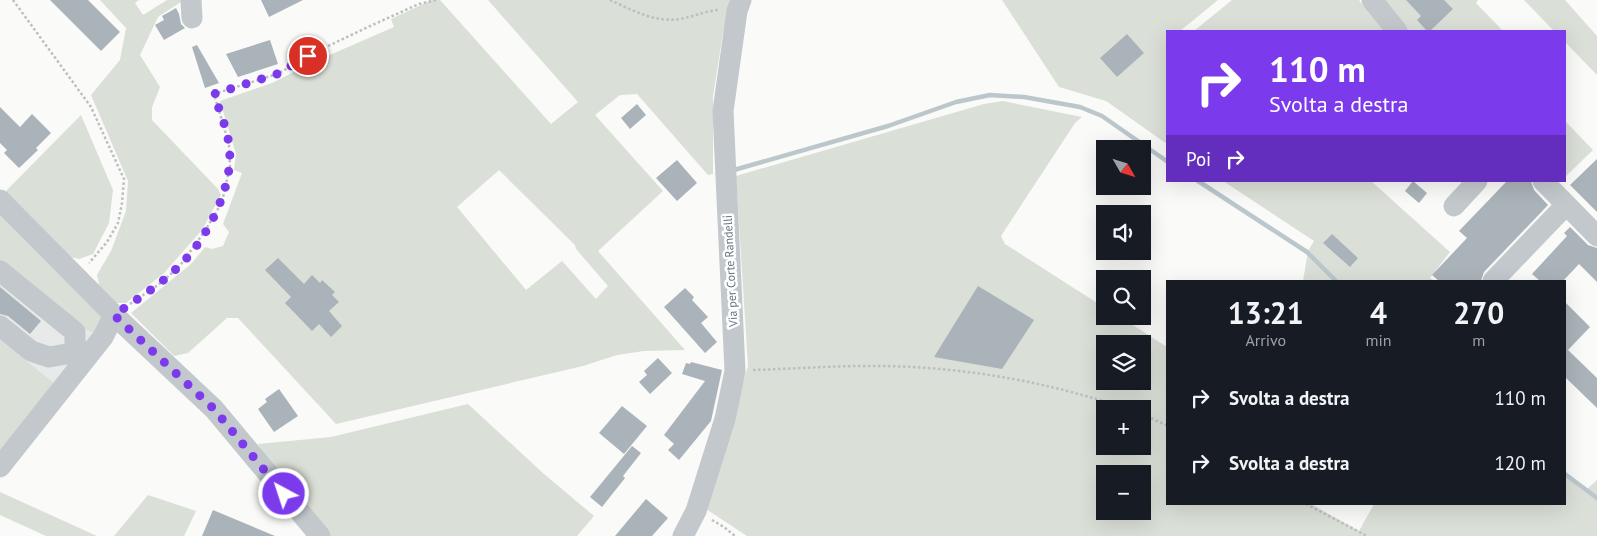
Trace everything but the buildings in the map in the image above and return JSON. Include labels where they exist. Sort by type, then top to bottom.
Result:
[{"type":"street","points":[[1372,0],[1396,30]]},
{"type":"street","name":"Via per Corte Randelli","points":[[683,536],[696,511],[725,419],[735,371],[723,111],[739,6]]},
{"type":"street","points":[[1454,206],[1477,182]]},
{"type":"street","points":[[1544,182],[1597,236]]},
{"type":"street","points":[[0,200],[114,315],[214,409],[320,536]]},
{"type":"street","points":[[1494,280],[1566,205]]},
{"type":"street","points":[[0,271],[75,332],[82,354]]},
{"type":"street","points":[[0,467],[82,354],[103,337],[114,315]]},
{"type":"street","points":[[0,326],[31,351],[49,357],[82,354]]},
{"type":"path","points":[[13,0],[91,107],[124,179],[118,223],[107,242],[77,278]]},
{"type":"path","points":[[114,315],[158,285],[179,267],[205,231],[222,202],[230,166],[229,144],[214,94],[277,74],[326,47],[368,27],[419,4],[436,0]]},
{"type":"path","points":[[610,0],[648,17],[664,20],[680,19],[739,6]]},
{"type":"path","points":[[735,371],[865,366],[940,369],[1045,386],[1102,400]]},
{"type":"path","points":[[1151,418],[1166,425]]},
{"type":"path","points":[[1308,505],[1367,536]]},
{"type":"path","points":[[696,511],[724,527],[735,536]]},
{"type":"shaded area","points":[[100,0],[139,0],[135,3],[143,15],[167,0],[181,0],[181,2],[158,17],[140,55],[160,87],[152,107],[152,120],[218,189],[221,195],[202,230],[164,273],[126,303],[111,303],[101,293],[97,275],[111,251],[126,211],[128,181],[91,95],[120,60],[126,28]]},
{"type":"shaded area","points":[[432,0],[440,0],[551,124],[578,102],[488,0],[732,0],[723,33],[713,96],[713,174],[708,175],[637,94],[620,95],[595,115],[663,191],[598,251],[685,350],[644,351],[617,355],[583,366],[336,424],[238,318],[227,318],[188,353],[174,356],[131,313],[191,264],[205,247],[212,249],[223,246],[229,232],[223,224],[242,173],[234,170],[236,154],[220,101],[272,83],[316,61],[394,27],[391,19]],"holes":[[[499,170],[575,245],[576,249],[608,286],[596,299],[562,261],[526,290],[457,207]]]},
{"type":"shaded area","points":[[1002,0],[1218,0],[1181,30],[1166,30],[1166,143],[1106,101],[1059,87]]},
{"type":"shaded area","points":[[1232,0],[1359,0],[1383,30],[1195,30]]},
{"type":"shaded area","points":[[1384,0],[1478,0],[1476,3],[1502,30],[1404,30]]},
{"type":"shaded area","points":[[1524,0],[1565,0],[1597,36],[1597,75],[1566,43],[1566,30],[1553,30]]},
{"type":"shaded area","points":[[1003,101],[1082,117],[1075,123],[1001,236],[1005,244],[1096,302],[1096,325],[1133,325],[1148,335],[1096,335],[1096,390],[1151,390],[1151,337],[1166,346],[1166,505],[1313,505],[1359,531],[1373,505],[1566,505],[1566,477],[1585,491],[1597,480],[1597,536],[747,536],[706,509],[748,366],[736,176],[984,104]]},
{"type":"shaded area","points":[[81,115],[113,190],[109,223],[93,254],[79,259],[70,257],[5,192]]},
{"type":"shaded area","points":[[1566,122],[1593,150],[1566,176]]},
{"type":"shaded area","points":[[1225,182],[1372,182],[1450,252],[1430,278],[1433,280],[1303,280],[1308,251],[1314,241]]},
{"type":"shaded area","points":[[0,209],[107,313],[99,335],[86,330],[0,262]]},
{"type":"shaded area","points":[[0,262],[86,330],[99,335],[58,386],[0,340]]},
{"type":"shaded area","points":[[0,340],[58,386],[0,457]]},
{"type":"shaded area","points":[[468,404],[544,474],[594,516],[577,536],[328,536],[264,455],[258,444],[331,437]]},
{"type":"shaded area","points":[[0,492],[97,536],[46,536],[0,515]]},
{"type":"shaded area","points":[[148,495],[196,511],[184,536],[114,536]]},
{"type":"waterway","points":[[734,170],[888,126],[956,102],[990,95],[1024,97],[1080,107],[1102,116],[1166,161]]},
{"type":"waterway","points":[[1200,182],[1307,252],[1335,280]]},
{"type":"waterway","points":[[1566,475],[1597,498]]},
{"type":"route","points":[[284,494],[214,409],[114,315],[158,285],[179,267],[194,248],[222,202],[230,166],[229,144],[214,94],[277,74],[308,56]]}]
